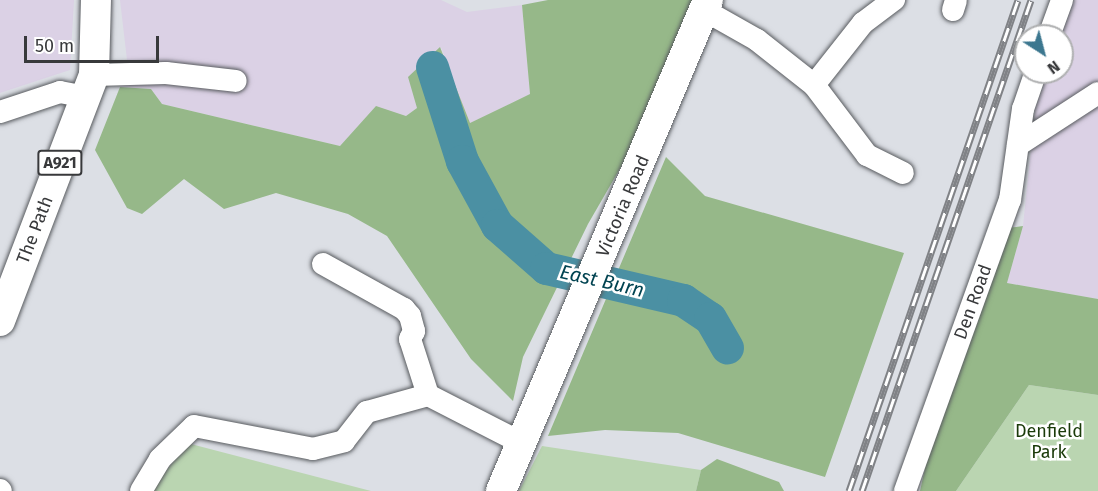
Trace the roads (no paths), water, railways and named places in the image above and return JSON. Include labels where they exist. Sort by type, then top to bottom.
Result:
[{"type":"main road","name":"The Path","points":[[0,321],[7,283],[90,86],[96,0]]},
{"type":"main road","name":"Victoria Road","points":[[501,491],[706,5]]},
{"type":"street","points":[[814,85],[849,34],[894,0]]},
{"type":"street","points":[[1053,24],[1062,0]]},
{"type":"street","points":[[706,5],[757,40],[814,85],[867,155],[903,173]]},
{"type":"street","points":[[0,112],[60,92],[166,73],[236,81]]},
{"type":"street","name":"Den Road","points":[[904,491],[1010,200],[1023,109],[1032,84]]},
{"type":"street","points":[[1018,145],[1042,126],[1098,93]]},
{"type":"street","points":[[323,264],[405,309],[413,324],[410,339],[428,394]]},
{"type":"street","points":[[141,491],[159,459],[194,426],[313,449],[344,441],[367,412],[428,394],[522,442]]},
{"type":"waterway","name":"East Burn","points":[[432,67],[462,161],[497,225],[546,268],[683,300],[710,318],[727,348]]},
{"type":"railway","points":[[849,491],[1018,0]]},
{"type":"railway","points":[[862,491],[1031,0]]},
{"type":"park label","name":"Denfield Park","points":[[1049,442]]}]
